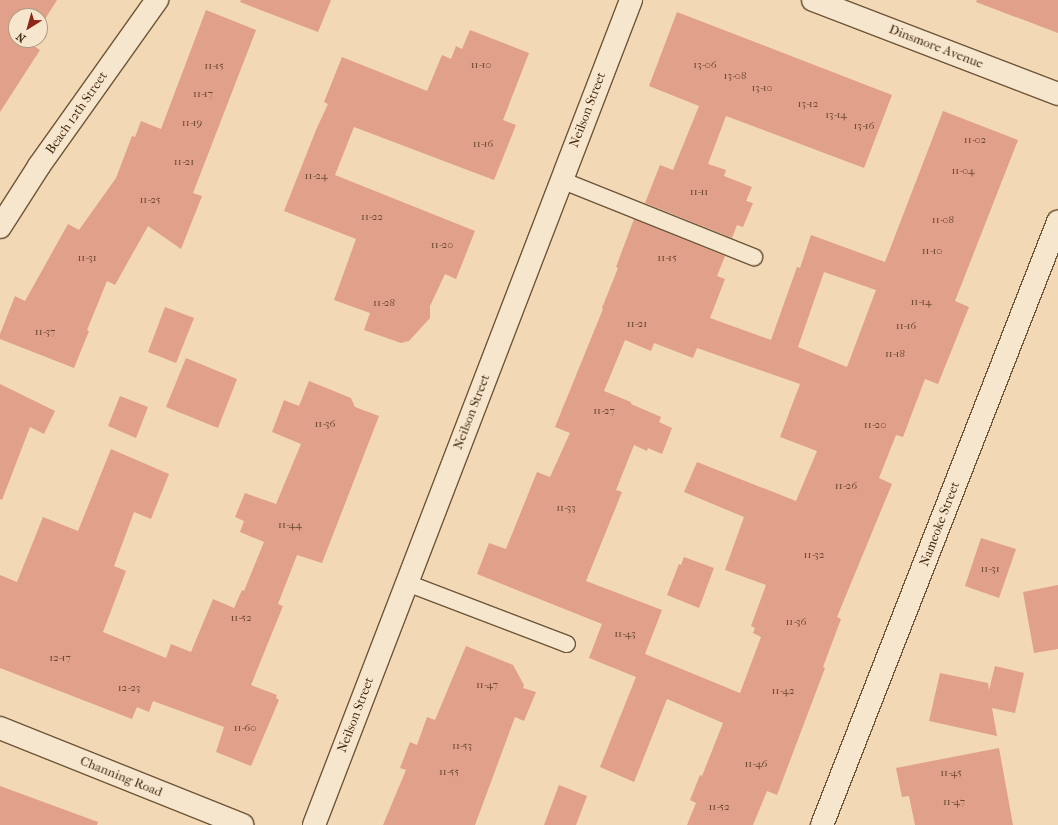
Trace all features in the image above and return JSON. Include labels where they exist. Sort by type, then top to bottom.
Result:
[{"type":"street","name":"Beach 12th Street","points":[[0,228],[39,166],[157,0]]},
{"type":"street","name":"Neilson Street","points":[[314,825],[631,0]]},
{"type":"street","name":"Dinsmore Avenue","points":[[813,0],[1058,94]]},
{"type":"street","name":"Nameoke Street","points":[[822,825],[1058,222]]},
{"type":"street","name":"Channing Road","points":[[0,728],[242,825]]},
{"type":"lane","points":[[561,180],[754,257]]},
{"type":"lane","points":[[407,583],[567,644]]},
{"type":"building","points":[[0,0],[57,0],[48,14],[48,8],[8,8],[8,48],[37,48],[40,50],[0,112]]},
{"type":"building","points":[[241,0],[331,0],[318,32],[240,2]]},
{"type":"building","points":[[977,0],[1058,0],[1058,33],[976,2]]},
{"type":"building","points":[[206,10],[256,30],[193,193],[202,196],[181,249],[148,226],[115,285],[107,281],[87,330],[89,331],[74,368],[0,339],[0,334],[15,296],[25,301],[68,224],[79,230],[116,178],[132,136],[135,137],[141,121],[161,129]]},
{"type":"building","points":[[677,12],[892,95],[864,168],[726,116],[708,164],[726,170],[724,176],[752,187],[746,201],[753,203],[743,227],[737,225],[732,238],[645,203],[660,165],[673,170],[699,106],[649,86]]},
{"type":"building","points":[[470,30],[529,53],[503,120],[516,125],[494,180],[354,127],[335,175],[475,231],[456,279],[445,274],[430,306],[430,318],[409,341],[401,343],[364,330],[370,313],[334,300],[356,239],[284,211],[316,130],[328,104],[324,102],[342,57],[427,91],[442,55],[451,59],[456,46],[462,49]]},
{"type":"building","points":[[943,111],[1018,140],[955,301],[969,307],[938,384],[925,379],[903,437],[896,435],[879,478],[892,484],[837,617],[841,619],[823,667],[825,668],[777,795],[767,791],[753,825],[687,825],[696,803],[690,800],[700,775],[702,776],[723,723],[667,699],[634,782],[600,767],[636,677],[589,658],[602,624],[477,574],[489,543],[506,549],[537,472],[550,477],[570,433],[555,427],[603,309],[602,308],[618,268],[616,267],[634,219],[725,256],[717,276],[725,279],[710,318],[771,340],[797,267],[800,268],[811,235],[885,262]],"holes":[[[824,272],[876,290],[847,367],[798,347]],[[625,340],[651,351],[654,343],[693,358],[697,348],[800,384],[780,437],[817,451],[796,501],[697,462],[684,492],[744,517],[725,570],[766,585],[751,626],[755,628],[753,633],[761,637],[740,693],[645,654],[662,610],[586,581],[622,492],[616,490],[634,445],[647,451],[648,448],[662,454],[672,428],[659,422],[661,417],[604,391]]]},
{"type":"building","points":[[165,307],[194,318],[176,363],[148,352]]},
{"type":"building","points":[[186,358],[237,379],[218,428],[166,407]]},
{"type":"building","points":[[309,381],[351,398],[355,407],[379,416],[322,563],[297,555],[278,604],[283,606],[251,685],[277,695],[276,698],[279,700],[251,766],[216,752],[224,727],[153,701],[149,712],[137,707],[132,719],[0,668],[0,575],[17,582],[43,517],[78,531],[111,449],[169,474],[151,519],[134,512],[114,566],[126,571],[103,632],[166,658],[171,644],[191,652],[213,599],[234,608],[242,590],[244,591],[264,542],[240,532],[244,521],[235,517],[245,493],[276,504],[301,444],[272,432],[284,400],[299,406]]},
{"type":"building","points":[[0,384],[55,411],[44,434],[30,427],[2,500],[0,499]]},
{"type":"building","points":[[120,396],[148,407],[136,438],[108,426]]},
{"type":"building","points":[[981,538],[1016,549],[999,598],[965,586]]},
{"type":"building","points":[[684,557],[714,568],[699,608],[667,595],[679,564],[681,565]]},
{"type":"building","points":[[1058,585],[1058,649],[1034,653],[1023,592]]},
{"type":"building","points":[[466,646],[513,665],[524,685],[523,688],[536,692],[524,721],[515,717],[475,825],[383,825],[406,770],[400,768],[410,742],[417,745],[427,717],[435,720]]},
{"type":"building","points":[[995,666],[1024,673],[1015,713],[992,708],[997,736],[929,721],[940,673],[988,683],[989,690]]},
{"type":"building","points":[[999,748],[1013,825],[915,825],[909,796],[902,797],[896,768]]},
{"type":"building","points":[[559,785],[587,796],[576,825],[544,825]]},
{"type":"building","points":[[0,786],[98,822],[97,825],[0,825]]}]
